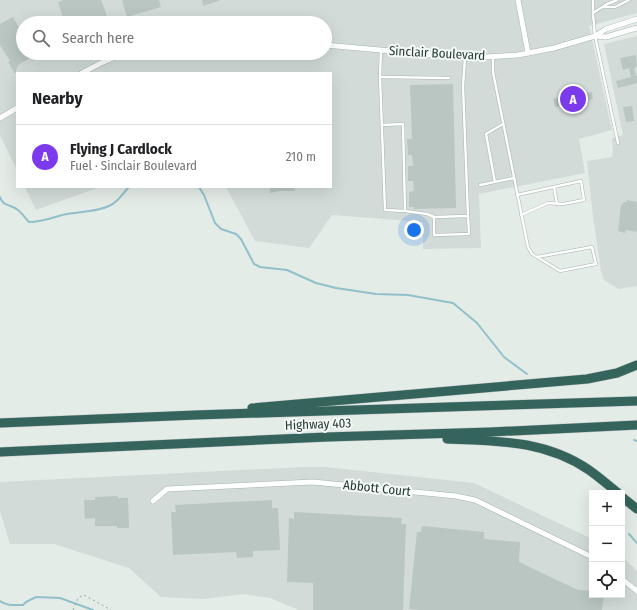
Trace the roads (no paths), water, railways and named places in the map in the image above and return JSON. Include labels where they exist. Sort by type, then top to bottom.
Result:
[{"type":"highway","points":[[196,415],[220,410],[587,379],[617,373],[637,365]]},
{"type":"highway","name":"Highway 403","points":[[0,423],[196,415],[637,401]]},
{"type":"highway","name":"Highway 403","points":[[0,452],[637,425]]},
{"type":"highway","points":[[327,437],[343,440],[451,439],[514,442],[556,452],[589,470],[614,490]]},
{"type":"highway","points":[[625,499],[637,509]]},
{"type":"street","points":[[518,0],[528,53]]},
{"type":"street","name":"Sinclair Boulevard","points":[[332,46],[465,57],[518,55],[554,48],[595,36],[606,29],[637,19]]},
{"type":"street","name":"Sinclair Boulevard","points":[[595,36],[606,37],[637,28]]},
{"type":"street","points":[[84,72],[108,60]]},
{"type":"street","points":[[0,118],[16,109]]},
{"type":"street","name":"Abbott Court","points":[[154,501],[167,489],[313,482],[456,496],[475,500],[589,556]]},
{"type":"street","points":[[625,581],[637,591]]},
{"type":"lane","points":[[593,0],[592,14],[595,36],[618,143]]},
{"type":"lane","points":[[592,14],[607,4],[617,0]]},
{"type":"lane","points":[[603,7],[615,7],[629,0]]},
{"type":"lane","points":[[381,50],[380,77],[385,210],[427,214],[434,217],[468,216]]},
{"type":"lane","points":[[493,56],[493,72],[528,247],[532,254],[560,271],[596,264],[592,247],[538,257]]},
{"type":"lane","points":[[434,217],[434,235],[469,234],[463,86],[465,57]]},
{"type":"lane","points":[[380,77],[449,78]]},
{"type":"lane","points":[[382,125],[403,124],[405,211]]},
{"type":"lane","points":[[496,182],[486,134],[503,124]]},
{"type":"lane","points":[[480,185],[514,178]]},
{"type":"lane","points":[[517,195],[580,181],[584,200],[557,204],[548,203],[521,215]]},
{"type":"lane","points":[[554,187],[557,204]]},
{"type":"waterway","points":[[0,197],[5,204],[18,210],[29,222],[34,222],[62,215],[105,208],[116,201],[128,188]]},
{"type":"waterway","points":[[200,188],[215,223],[221,229],[236,234],[241,239],[254,264],[260,267],[287,270],[316,283],[336,288],[376,294],[408,295],[453,303],[477,323],[504,357],[527,374]]},
{"type":"waterway","points":[[629,534],[637,543]]},
{"type":"waterway","points":[[0,601],[2,603],[23,605],[36,597],[60,598],[93,610]]},
{"type":"place","name":"Flying J Cardlock","points":[[573,99]]}]
